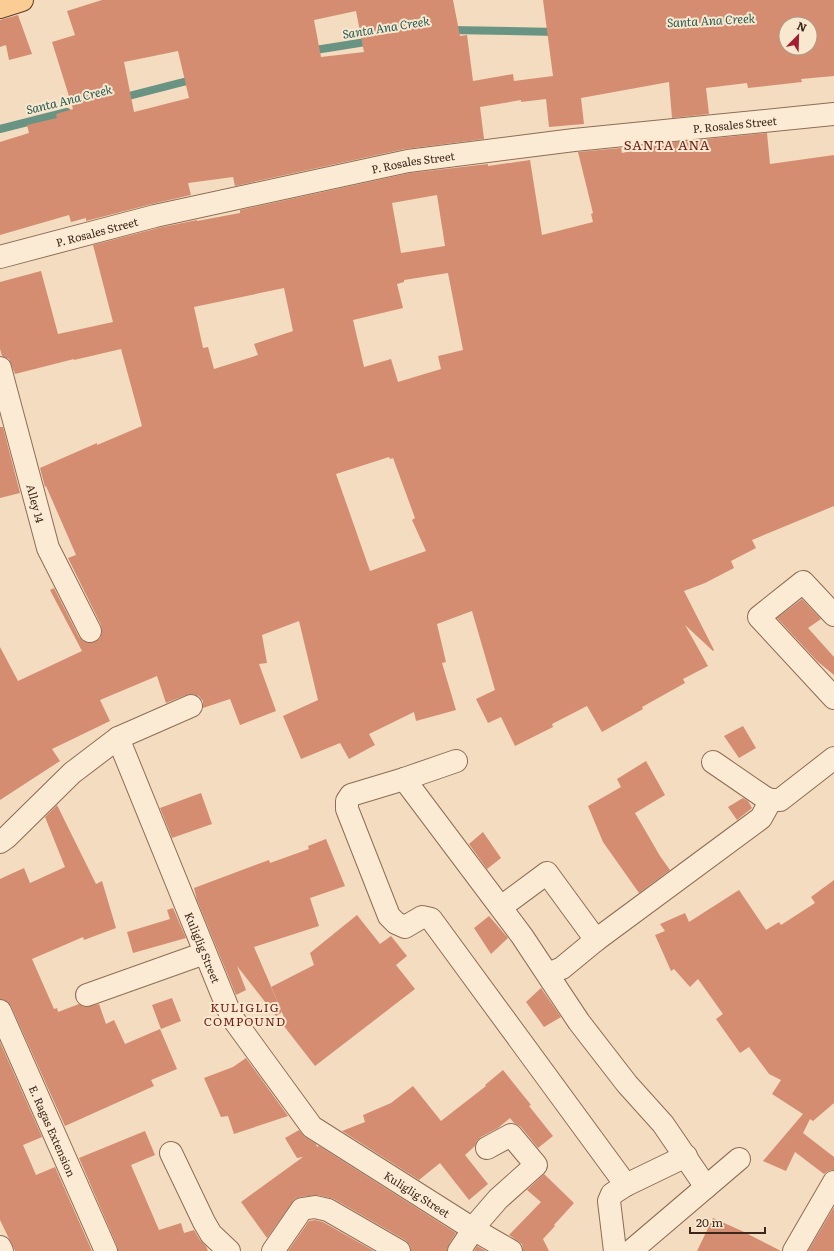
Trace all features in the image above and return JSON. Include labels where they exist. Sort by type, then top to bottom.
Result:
[{"type":"main road","points":[[0,7],[22,0]]},
{"type":"street","name":"P. Rosales Street","points":[[0,257],[155,216],[408,162],[574,140],[834,114]]},
{"type":"street","name":"Alley 14","points":[[0,368],[48,548],[90,631]]},
{"type":"street","points":[[834,615],[803,582],[759,617],[834,698]]},
{"type":"street","points":[[0,842],[7,837],[72,773],[118,738],[191,706]]},
{"type":"street","name":"Kuliglig Street","points":[[118,738],[231,1016],[312,1127],[511,1251]]},
{"type":"street","points":[[713,762],[764,797],[771,800],[780,800],[834,758]]},
{"type":"street","points":[[456,761],[351,795],[347,801],[347,809],[389,916],[396,923],[405,927],[422,917],[431,919],[626,1185]]},
{"type":"street","points":[[404,779],[501,907],[548,974],[579,1022],[627,1084],[663,1124],[706,1187]]},
{"type":"street","points":[[548,974],[562,968],[596,940],[761,818],[771,800]]},
{"type":"street","points":[[501,907],[547,873],[596,940]]},
{"type":"street","points":[[87,995],[205,953]]},
{"type":"street","name":"E. Ragas Extension","points":[[0,1011],[106,1251]]},
{"type":"street","points":[[459,1251],[498,1200],[536,1165],[511,1135],[487,1148]]},
{"type":"street","points":[[171,1153],[204,1222],[211,1234],[228,1251]]},
{"type":"street","points":[[615,1251],[609,1201],[612,1194],[626,1185],[686,1156]]},
{"type":"street","points":[[631,1251],[739,1159]]},
{"type":"street","points":[[794,1251],[834,1182]]},
{"type":"street","points":[[273,1251],[302,1209],[315,1207],[328,1210],[399,1251]]},
{"type":"street","points":[[0,1247],[2,1251]]},
{"type":"building","points":[[102,0],[453,0],[460,36],[467,35],[473,81],[513,74],[514,81],[553,76],[543,0],[834,0],[834,76],[801,79],[802,82],[748,88],[747,83],[706,88],[709,114],[672,118],[669,82],[581,98],[584,124],[549,127],[546,99],[521,102],[521,100],[480,107],[484,139],[405,149],[235,186],[233,177],[188,183],[191,195],[86,221],[86,218],[71,222],[69,215],[0,235],[0,142],[29,133],[27,125],[57,118],[56,114],[73,109],[52,42],[75,35],[67,11]],"holes":[[[356,11],[364,52],[321,57],[314,20]],[[178,51],[189,98],[134,112],[124,62]]]},
{"type":"building","points":[[18,15],[32,54],[9,60],[6,45],[0,47],[0,20]]},
{"type":"building","points":[[767,133],[770,164],[834,155],[834,506],[752,540],[756,548],[731,561],[734,568],[705,583],[684,591],[714,650],[713,651],[685,625],[708,666],[683,679],[685,683],[602,732],[587,706],[552,724],[553,727],[515,746],[501,717],[488,723],[476,699],[495,690],[472,611],[437,624],[446,662],[442,663],[456,710],[416,721],[414,712],[369,734],[375,745],[349,759],[340,743],[301,759],[283,716],[318,700],[299,621],[262,635],[267,663],[259,664],[276,711],[240,725],[230,699],[203,708],[203,701],[199,696],[192,694],[166,703],[157,676],[100,700],[110,721],[52,749],[60,761],[0,800],[0,647],[18,681],[82,651],[50,590],[54,588],[79,637],[83,641],[89,643],[95,642],[100,638],[102,632],[101,625],[68,558],[76,555],[46,486],[45,487],[40,468],[97,443],[97,445],[142,426],[121,349],[15,374],[9,359],[2,356],[0,349],[0,282],[41,271],[58,334],[113,322],[93,245],[158,228],[240,213],[240,210],[410,173],[488,164],[488,166],[530,160],[542,235],[593,222],[591,214],[593,213],[578,152],[621,148],[622,153],[666,143]],"holes":[[[437,195],[445,246],[401,253],[392,203]],[[448,273],[463,350],[438,356],[441,369],[398,382],[391,359],[364,367],[353,320],[403,308],[397,284],[404,282],[404,280]],[[284,288],[293,331],[254,344],[258,355],[214,369],[208,347],[203,348],[194,307]],[[389,457],[390,459],[393,458],[415,518],[412,520],[426,551],[370,571],[336,474]]]},
{"type":"building","points":[[0,427],[3,427],[20,493],[0,498]]},
{"type":"building","points":[[802,599],[821,619],[808,628],[834,657],[834,675],[817,661],[777,618]]},
{"type":"building","points":[[743,726],[756,748],[739,758],[724,736]]},
{"type":"building","points":[[646,761],[665,795],[635,813],[670,870],[639,893],[603,842],[588,806],[621,787],[617,779]]},
{"type":"building","points":[[201,793],[212,824],[172,838],[160,808]]},
{"type":"building","points":[[743,798],[748,801],[752,808],[737,820],[728,807]]},
{"type":"building","points":[[57,805],[96,884],[102,881],[116,928],[84,940],[83,937],[32,959],[54,1009],[57,1008],[58,1012],[79,1004],[85,1007],[99,1004],[106,1024],[114,1020],[125,1044],[160,1029],[177,1069],[151,1080],[154,1086],[65,1126],[11,1006],[7,1001],[0,999],[0,879],[24,868],[30,883],[65,867],[45,817]]},
{"type":"building","points":[[483,832],[501,858],[487,869],[469,844]]},
{"type":"building","points":[[326,839],[345,886],[310,898],[319,926],[254,947],[282,1012],[276,1016],[237,966],[246,990],[236,995],[197,900],[194,888],[269,860],[270,863],[309,849],[308,846]]},
{"type":"building","points":[[834,880],[834,1103],[813,1121],[810,1119],[803,1133],[834,1157],[834,1170],[828,1171],[824,1174],[795,1152],[786,1171],[763,1161],[803,1114],[772,1094],[781,1080],[769,1074],[749,1047],[740,1053],[716,1019],[723,1014],[698,979],[690,987],[674,969],[671,971],[655,935],[665,931],[660,924],[685,913],[689,922],[739,890],[766,930],[779,922],[781,925],[815,903],[811,897]]},
{"type":"building","points":[[173,908],[186,938],[133,953],[127,932],[170,919],[167,910]]},
{"type":"building","points":[[357,915],[380,944],[391,936],[407,956],[396,965],[415,989],[315,1066],[280,1021],[284,1017],[271,987],[314,965],[310,953]]},
{"type":"building","points":[[489,916],[508,938],[491,954],[474,928]]},
{"type":"building","points":[[541,988],[561,1017],[544,1027],[526,1002]]},
{"type":"building","points":[[172,998],[181,1021],[161,1029],[152,1005]]},
{"type":"building","points":[[0,1042],[42,1137],[23,1145],[36,1175],[55,1167],[92,1251],[15,1251],[0,1220]]},
{"type":"building","points":[[246,1058],[288,1116],[234,1134],[228,1116],[221,1117],[204,1078],[233,1067]]},
{"type":"building","points":[[503,1070],[553,1136],[538,1148],[521,1127],[514,1123],[510,1118],[498,1128],[481,1137],[475,1146],[465,1155],[488,1184],[469,1200],[440,1163],[419,1180],[342,1131],[365,1122],[363,1115],[391,1103],[413,1086],[441,1121],[486,1086],[485,1085]]},
{"type":"building","points":[[299,1130],[305,1137],[316,1144],[317,1147],[319,1146],[456,1233],[449,1244],[447,1251],[411,1251],[410,1245],[405,1240],[334,1199],[318,1195],[295,1199],[267,1238],[241,1202],[303,1157],[297,1158],[285,1138]]},
{"type":"building","points":[[145,1131],[155,1155],[131,1165],[159,1230],[181,1223],[184,1233],[194,1230],[208,1251],[118,1251],[79,1158]]},
{"type":"building","points":[[544,1174],[574,1203],[543,1239],[549,1251],[523,1251],[522,1244],[509,1235],[541,1202],[527,1190]]},
{"type":"building","points":[[834,1207],[834,1251],[808,1251]]},
{"type":"building","points":[[713,1218],[742,1231],[781,1251],[697,1251]]},
{"type":"building","points":[[315,1220],[323,1222],[374,1251],[288,1251],[309,1221]]},
{"type":"building","points":[[477,1246],[486,1251],[474,1251]]},
{"type":"waterway","name":"Santa Ana Creek","points":[[449,30],[558,32]]},
{"type":"waterway","name":"Santa Ana Creek","points":[[309,51],[372,41]]},
{"type":"waterway","name":"Santa Ana Creek","points":[[121,98],[195,79]]},
{"type":"waterway","name":"Santa Ana Creek","points":[[0,129],[67,112]]},
{"type":"district","name":"SANTA ANA","points":[[667,144]]},
{"type":"district","name":"KULIGLIG COMPOUND","points":[[245,1014]]}]
